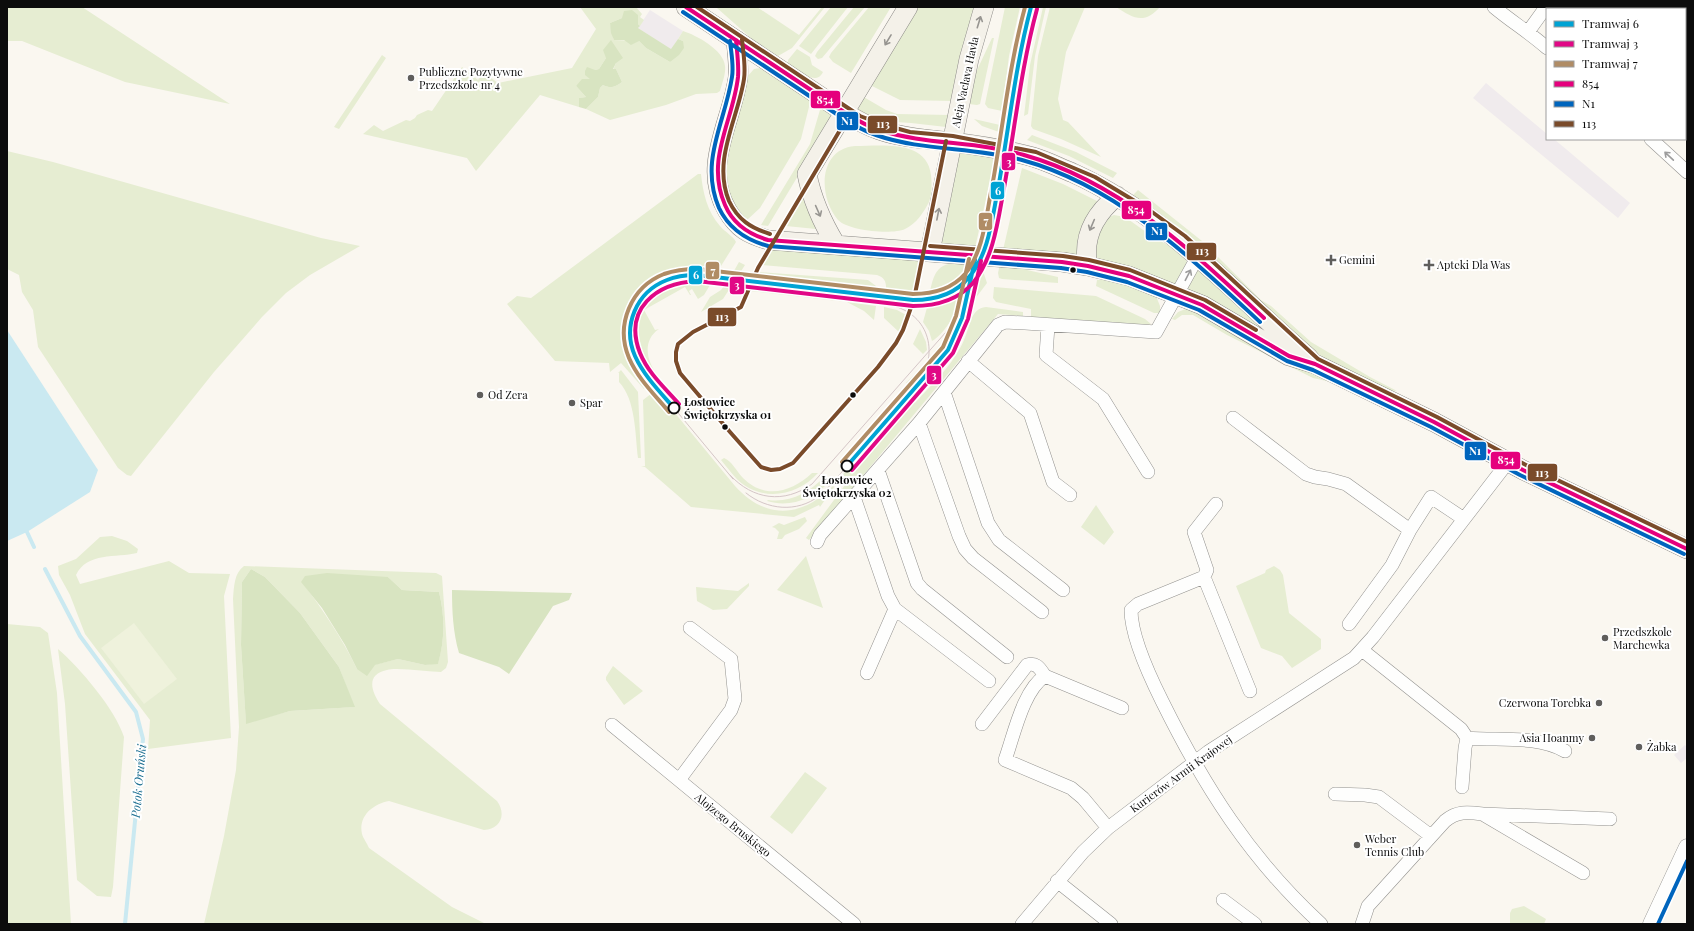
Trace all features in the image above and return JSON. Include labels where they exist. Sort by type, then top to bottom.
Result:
[{"type":"main road","points":[[686,7],[844,112],[879,130],[909,138],[952,142],[1034,158],[1092,182],[1117,196],[1145,214],[1198,256],[1316,364]]},
{"type":"main road","points":[[836,245],[817,210],[811,194],[807,174],[908,7]]},
{"type":"main road","name":"Aleja Vaclava Havla","points":[[930,252],[969,59],[984,7]]},
{"type":"main road","points":[[736,40],[738,76],[717,158],[717,185],[722,202],[730,216],[740,227],[750,234],[768,240],[1054,261],[1088,266],[1129,276],[1178,294],[1202,305],[1289,356],[1316,364],[1434,422],[1508,462],[1687,549]]},
{"type":"main road","points":[[738,76],[761,57]]},
{"type":"main road","points":[[1088,266],[1086,247],[1094,220],[1105,206],[1117,196]]},
{"type":"street","points":[[1494,7],[1546,47]]},
{"type":"street","points":[[1528,32],[1546,7]]},
{"type":"street","points":[[1652,140],[1687,172]]},
{"type":"street","points":[[817,542],[820,535],[919,423],[998,325],[1002,323],[1156,332],[1198,256]]},
{"type":"street","points":[[1048,326],[1046,355],[1103,399],[1148,472]]},
{"type":"street","points":[[968,361],[1030,413],[1053,482],[1070,495]]},
{"type":"street","points":[[944,392],[988,523],[993,532],[999,540],[1063,590]]},
{"type":"street","points":[[1233,418],[1306,474],[1346,484],[1410,530]]},
{"type":"street","points":[[919,423],[965,549],[973,558],[1042,612]]},
{"type":"street","name":"Kurierów Armii Krajowej","points":[[1022,924],[1057,881],[1083,852],[1108,828],[1193,762],[1343,666],[1362,650],[1508,462]]},
{"type":"street","points":[[878,470],[917,583],[931,597],[1007,657]]},
{"type":"street","points":[[854,497],[888,596],[895,609],[990,681]]},
{"type":"street","points":[[1350,624],[1392,565],[1410,530],[1430,497],[1464,519]]},
{"type":"street","points":[[1216,504],[1194,532],[1208,570],[1204,577],[1138,604],[1131,610],[1131,621],[1153,682],[1193,762],[1226,814],[1248,845],[1274,877],[1321,924]]},
{"type":"street","points":[[1204,577],[1250,690]]},
{"type":"street","points":[[867,673],[895,609]]},
{"type":"street","points":[[679,780],[731,710],[735,699],[731,659],[690,628]]},
{"type":"street","points":[[1362,650],[1461,729],[1467,738],[1462,787]]},
{"type":"street","points":[[982,724],[1027,664],[1034,663],[1039,666],[1046,676],[1122,708]]},
{"type":"street","points":[[1046,676],[1039,680],[1028,697],[1006,760],[1078,792],[1108,828]]},
{"type":"street","name":"Alojzego Bruskiego","points":[[612,725],[854,924]]},
{"type":"street","points":[[1467,738],[1534,742],[1551,745],[1565,751]]},
{"type":"street","points":[[1335,794],[1379,797],[1431,836]]},
{"type":"street","points":[[1362,924],[1368,906],[1445,821],[1457,813],[1464,812],[1483,814],[1610,818]]},
{"type":"street","points":[[1483,814],[1582,873]]},
{"type":"street","points":[[1651,924],[1687,847]]},
{"type":"street","points":[[1057,881],[1111,924]]},
{"type":"street","points":[[1224,900],[1255,924]]},
{"type":"shaded area","points":[[650,10],[683,31],[671,50],[638,28]]},
{"type":"shaded area","points":[[1486,83],[1546,133],[1546,140],[1555,140],[1630,203],[1618,218],[1473,98]]},
{"type":"shaded area","points":[[1685,745],[1687,747],[1687,758],[1681,763],[1674,755]]},
{"type":"green space","points":[[7,7],[82,7],[230,104],[125,82],[22,41],[7,41]]},
{"type":"green space","points":[[580,7],[636,7],[642,14],[640,17],[644,20],[640,26],[638,24],[638,15],[622,18],[610,23],[614,40],[639,41],[646,48],[670,62],[683,41],[678,39],[683,31],[702,40],[715,49],[723,60],[725,72],[720,91],[717,93],[696,94],[666,105],[610,120],[586,109],[598,97],[600,88],[603,85],[613,87],[622,82],[616,69],[613,70],[616,63],[606,58],[599,69],[595,70],[590,79],[576,86],[586,97],[579,98],[579,107],[540,95],[476,171],[467,158],[363,134],[374,125],[383,131],[406,120],[410,121],[417,115],[428,110],[432,111],[462,67],[478,80],[483,72],[498,83],[572,68],[596,29]]},
{"type":"green space","points":[[757,7],[799,35],[822,7],[825,7],[792,48],[778,56],[752,39],[717,8]]},
{"type":"green space","points":[[831,7],[848,7],[811,54],[799,46]]},
{"type":"green space","points":[[854,7],[865,7],[822,58],[818,59],[815,56],[817,52]]},
{"type":"green space","points":[[869,7],[891,7],[851,73],[833,62],[829,57]]},
{"type":"green space","points":[[916,7],[976,7],[953,101],[900,100],[870,85]]},
{"type":"green space","points":[[1005,7],[1020,7],[1009,56],[1002,111],[988,108],[985,104]]},
{"type":"green space","points":[[1033,7],[1037,7],[1026,53],[1018,115],[1013,114],[1029,20]]},
{"type":"green space","points":[[1043,7],[1046,7],[1035,56],[1028,114],[1024,116],[1030,65]]},
{"type":"green space","points":[[1050,7],[1085,7],[1066,52],[1058,99],[1063,120],[1068,122],[1101,157],[1061,139],[1033,129],[1031,126],[1038,56]]},
{"type":"green space","points":[[1116,7],[1160,7],[1149,16],[1138,18],[1133,17]]},
{"type":"green space","points":[[632,10],[638,15],[638,24],[640,26],[638,28],[671,49],[678,39],[683,41],[684,48],[679,55],[670,62],[646,48],[639,41],[631,45],[624,40],[614,40],[611,33],[610,23],[622,18],[624,11]]},
{"type":"green space","points":[[992,38],[994,38],[980,104],[969,104],[972,81]]},
{"type":"green space","points":[[611,40],[623,58],[616,63],[613,69],[616,69],[622,82],[613,87],[603,85],[600,88],[598,97],[586,109],[579,107],[579,98],[586,97],[576,86],[582,79],[590,79],[585,75],[587,67],[595,70],[599,69],[606,58],[603,50]]},
{"type":"green space","points":[[797,49],[810,57],[812,65],[823,72],[820,76],[811,78],[806,76],[788,63],[788,60]]},
{"type":"green space","points":[[382,55],[386,58],[339,129],[334,127]]},
{"type":"green space","points":[[760,68],[809,99],[810,103],[801,139],[760,208],[747,220],[735,207],[727,190],[725,178],[726,154],[732,127],[747,77],[754,69]]},
{"type":"green space","points":[[862,96],[886,110],[897,114],[950,115],[946,127],[881,121],[854,110]]},
{"type":"green space","points":[[822,103],[835,114],[768,226],[761,225],[810,144]]},
{"type":"green space","points":[[974,119],[1000,125],[999,132],[982,126]]},
{"type":"green space","points":[[1032,135],[1076,152],[1117,173],[1113,178],[1069,156],[1027,140]]},
{"type":"green space","points":[[877,145],[901,147],[912,150],[921,155],[928,163],[932,182],[929,202],[925,210],[909,227],[899,231],[881,232],[851,227],[838,220],[831,210],[825,187],[825,176],[828,165],[834,156],[843,149],[855,146]]},
{"type":"green space","points":[[7,151],[53,162],[321,238],[360,246],[310,275],[286,293],[262,317],[214,372],[131,476],[127,475],[118,468],[38,347],[33,310],[22,292],[19,275],[7,269]]},
{"type":"green space","points":[[961,151],[995,159],[975,248],[940,245],[957,152]]},
{"type":"green space","points":[[1006,163],[1008,164],[989,248],[987,248]]},
{"type":"green space","points":[[1022,168],[1063,184],[1101,203],[1080,256],[1003,250]]},
{"type":"green space","points":[[698,174],[701,174],[704,195],[712,214],[720,226],[736,242],[716,274],[688,271],[676,272],[658,279],[648,286],[640,295],[629,317],[627,341],[634,362],[650,384],[644,389],[621,363],[610,372],[609,363],[555,361],[507,304],[517,296],[531,298]]},
{"type":"green space","points":[[1138,190],[1202,241],[1261,300],[1271,306],[1311,342],[1370,377],[1397,391],[1388,390],[1328,360],[1305,346],[1133,195]]},
{"type":"green space","points":[[804,198],[816,229],[786,226],[801,199]]},
{"type":"green space","points":[[1114,215],[1125,217],[1153,237],[1179,251],[1186,258],[1187,264],[1176,286],[1097,258],[1094,253],[1094,248],[1097,237],[1109,217]]},
{"type":"green space","points":[[771,248],[922,261],[914,298],[885,295],[886,283],[883,278],[877,275],[761,265]]},
{"type":"green space","points":[[739,262],[745,265],[738,276],[731,276]]},
{"type":"green space","points":[[972,262],[966,276],[956,286],[929,297],[934,278],[941,268],[953,263]]},
{"type":"green space","points":[[982,263],[985,263],[984,274],[987,283],[968,307],[975,276]]},
{"type":"green space","points":[[1000,264],[1058,277],[1058,283],[1002,279],[999,278],[998,273]]},
{"type":"green space","points":[[1197,267],[1278,340],[1186,290]]},
{"type":"green space","points":[[758,272],[868,280],[876,286],[877,294],[754,278]]},
{"type":"green space","points":[[689,278],[713,280],[704,295],[698,299],[692,289],[689,291],[690,295],[685,287],[644,310],[655,330],[659,329],[653,334],[648,346],[651,365],[659,377],[656,380],[642,363],[639,356],[635,342],[634,328],[637,316],[643,304],[662,286],[675,280]]},
{"type":"green space","points":[[1097,280],[1115,280],[1156,296],[1160,306],[1160,313],[1154,313],[1096,286]]},
{"type":"green space","points":[[727,282],[734,282],[723,299],[701,312],[710,297],[721,290]]},
{"type":"green space","points":[[751,284],[811,297],[876,306],[874,320],[864,311],[847,302],[750,291],[748,289]]},
{"type":"green space","points":[[964,287],[964,293],[958,309],[948,325],[937,338],[932,341],[929,331],[923,322],[928,304],[945,299]]},
{"type":"green space","points":[[994,287],[1096,296],[1145,319],[1151,324],[1141,326],[1031,317],[1031,309],[996,302],[993,298]]},
{"type":"green space","points":[[884,307],[897,310],[908,316],[900,333],[884,318]]},
{"type":"green space","points":[[986,307],[1023,312],[1023,316],[998,314],[809,540],[806,538],[845,485],[839,479],[910,399],[915,403],[942,373],[960,349],[971,319],[977,311]]},
{"type":"green space","points":[[1188,308],[1331,382],[1313,378],[1227,335],[1193,315],[1182,315],[1175,320],[1172,319],[1178,312]]},
{"type":"green space","points":[[920,329],[926,342],[927,350],[923,354],[913,344]]},
{"type":"green space","points":[[953,330],[953,334],[949,342],[933,361],[934,352]]},
{"type":"green space","points":[[923,365],[924,366],[920,375],[912,388],[906,383]]},
{"type":"green space","points":[[621,370],[638,392],[641,458],[638,458],[632,408],[625,389],[619,382],[618,373]]},
{"type":"green space","points":[[656,390],[735,486],[759,505],[784,511],[796,509],[809,504],[821,497],[833,486],[834,487],[820,507],[819,505],[794,517],[691,507],[645,467],[641,467],[645,466],[643,400]]},
{"type":"green space","points":[[724,458],[730,462],[751,485],[769,491],[787,489],[804,480],[812,473],[818,473],[811,480],[793,490],[784,493],[764,493],[754,490],[741,483],[721,460]]},
{"type":"green space","points":[[824,477],[829,482],[816,493],[801,500],[793,503],[776,503],[767,501],[784,500],[799,496],[812,488]]},
{"type":"green space","points":[[1096,505],[1114,532],[1104,545],[1081,527]]},
{"type":"green space","points":[[805,517],[807,521],[799,529],[785,535],[782,539],[777,539],[779,532],[772,527],[779,523],[784,525]]},
{"type":"green space","points":[[112,536],[127,541],[138,549],[137,553],[103,557],[87,563],[76,575],[80,584],[169,561],[189,573],[230,574],[224,596],[231,738],[148,749],[150,720],[85,634],[70,595],[59,575],[58,566],[76,559],[100,537]]},
{"type":"green space","points":[[806,556],[823,608],[777,590]]},
{"type":"green space","points":[[244,566],[436,573],[442,576],[448,662],[446,668],[441,672],[392,669],[380,672],[373,679],[372,684],[374,694],[380,704],[497,801],[500,806],[502,816],[498,824],[490,829],[484,830],[389,801],[372,808],[365,816],[361,828],[363,837],[369,848],[452,907],[486,924],[204,924],[224,836],[236,770],[239,727],[233,599],[236,576]],"holes":[[[251,569],[265,577],[300,613],[339,667],[354,707],[290,711],[246,723],[241,645],[242,582]],[[388,577],[402,590],[439,592],[442,610],[443,637],[438,663],[425,665],[398,659],[357,669],[332,624],[302,582]]]},
{"type":"green space","points":[[1274,566],[1280,570],[1283,575],[1289,613],[1321,639],[1321,649],[1292,668],[1282,656],[1261,648],[1236,586],[1265,573],[1266,570]]},
{"type":"green space","points":[[251,569],[265,577],[300,613],[339,667],[355,707],[290,711],[246,724],[241,645],[242,582]]},
{"type":"green space","points":[[327,573],[388,577],[402,590],[439,592],[442,610],[443,637],[438,664],[425,665],[398,659],[375,665],[367,676],[357,669],[345,645],[322,608],[301,582],[305,576]]},
{"type":"green space","points":[[749,583],[749,586],[727,609],[713,610],[697,601],[696,587],[738,591]]},
{"type":"green space","points":[[452,590],[572,593],[569,600],[553,606],[509,674],[499,667],[459,653],[453,622]]},
{"type":"green space","points":[[134,623],[177,679],[144,704],[101,648]]},
{"type":"green space","points":[[7,624],[40,627],[48,633],[57,693],[71,924],[7,924]]},
{"type":"green space","points":[[58,649],[86,678],[105,702],[113,714],[124,737],[111,897],[97,896],[77,880],[65,704]]},
{"type":"green space","points":[[613,666],[643,691],[624,705],[606,680],[606,677]]},
{"type":"green space","points":[[805,772],[827,788],[792,834],[770,817]]},
{"type":"green space","points":[[1524,906],[1546,919],[1544,924],[1510,924],[1510,913],[1512,909]]},
{"type":"water","points":[[7,330],[98,470],[90,492],[27,532],[7,541]]},
{"type":"waterway","name":"Potok Oruński","points":[[27,532],[34,547]]},
{"type":"waterway","name":"Potok Oruński","points":[[45,569],[80,636],[136,712],[143,739],[125,924]]},
{"type":"tram line","name":"7","points":[[669,412],[647,386],[633,366],[625,345],[624,333],[625,320],[629,308],[635,298],[652,280],[664,274],[681,270],[698,269],[913,294],[941,290],[954,284],[965,274],[976,255],[986,221],[1010,74],[1025,7]]},
{"type":"tram line","name":"6","points":[[674,408],[643,370],[631,345],[630,333],[634,311],[640,301],[656,285],[667,280],[682,276],[697,275],[913,300],[929,299],[944,295],[957,288],[969,277],[981,258],[989,235],[1002,166],[1016,75],[1031,7]]},
{"type":"tram line","name":"3","points":[[679,404],[657,380],[643,360],[636,337],[636,323],[640,311],[647,301],[656,293],[668,287],[697,281],[913,306],[929,305],[953,298],[973,283],[986,262],[994,238],[1008,166],[1022,76],[1037,9]]},
{"type":"tram line","name":"7","points":[[842,462],[943,347],[956,316],[969,259]]},
{"type":"tram line","name":"6","points":[[847,466],[948,350],[962,318],[975,260]]},
{"type":"tram line","name":"3","points":[[852,470],[953,353],[968,319],[981,261]]},
{"type":"tram line","points":[[769,284],[808,294],[890,305],[904,310],[915,317],[923,327],[929,350],[928,362],[916,387]]},
{"type":"tram line","points":[[730,475],[749,490],[769,496],[780,497],[791,495],[812,484],[946,332],[960,312],[968,293]]},
{"type":"tram line","points":[[674,408],[733,479]]},
{"type":"tram line","points":[[746,493],[754,499],[773,506],[792,507],[801,505],[819,496],[847,466]]},
{"type":"transit line","name":"854","points":[[686,7],[856,120],[879,130],[914,138],[988,147],[1024,155],[1059,167],[1092,183],[1123,201],[1153,222],[1210,268],[1264,318]]},
{"type":"transit line","name":"113","points":[[697,7],[860,116],[881,124],[910,132],[953,136],[1036,152],[1095,177],[1148,209],[1185,236],[1318,359],[1437,417],[1526,465],[1687,542]]},
{"type":"transit line","name":"N1","points":[[683,12],[853,125],[876,135],[911,144],[985,153],[1022,160],[1057,172],[1089,187],[1121,206],[1150,226],[1207,273],[1260,322]]},
{"type":"transit line","name":"113","points":[[742,39],[745,74],[725,155],[723,170],[725,186],[729,201],[741,218],[751,226],[770,234]]},
{"type":"transit line","name":"854","points":[[736,40],[738,77],[735,94],[722,141],[718,172],[720,188],[728,212],[737,223],[754,235],[768,240],[1062,262],[1088,266],[1129,276],[1202,305],[1289,356],[1315,364],[1434,422],[1523,470],[1687,549]]},
{"type":"transit line","name":"N1","points":[[730,41],[733,72],[729,94],[715,142],[712,158],[712,174],[714,191],[719,208],[733,228],[745,237],[768,246],[1061,268],[1087,272],[1127,282],[1199,310],[1287,361],[1313,370],[1431,427],[1520,475],[1684,554]]},
{"type":"transit line","name":"113","points":[[849,115],[758,268],[741,307],[693,332],[678,344],[676,352],[676,361],[680,373],[761,467],[771,470],[780,469],[793,463],[878,367],[896,343],[903,330],[914,299],[946,141]]},
{"type":"transit line","name":"113","points":[[930,246],[1063,256],[1089,260],[1130,270],[1205,300],[1256,330]]},
{"type":"transit line","name":"N1","points":[[1658,924],[1687,861]]},
{"type":"place","name":"Publiczne Pozytywne Przedszkole nr 4","points":[[411,78]]},
{"type":"place","name":"Gemini","points":[[1331,260]]},
{"type":"place","name":"Apteki Dla Was","points":[[1429,265]]},
{"type":"place","name":"Od Zera","points":[[480,395]]},
{"type":"place","name":"Spar","points":[[572,403]]},
{"type":"place","name":"Łostowice Świętokrzyska 01","points":[[674,408]]},
{"type":"place","name":"Łostowice Świętokrzyska 02","points":[[847,466]]},
{"type":"place","name":"Przedszkole Marchewka","points":[[1605,638]]},
{"type":"place","name":"Czerwona Torebka","points":[[1599,703]]},
{"type":"place","name":"Asia Hoanmy","points":[[1592,738]]},
{"type":"place","name":"Żabka","points":[[1639,747]]},
{"type":"place","name":"Weber Tennis Club","points":[[1357,845]]}]
